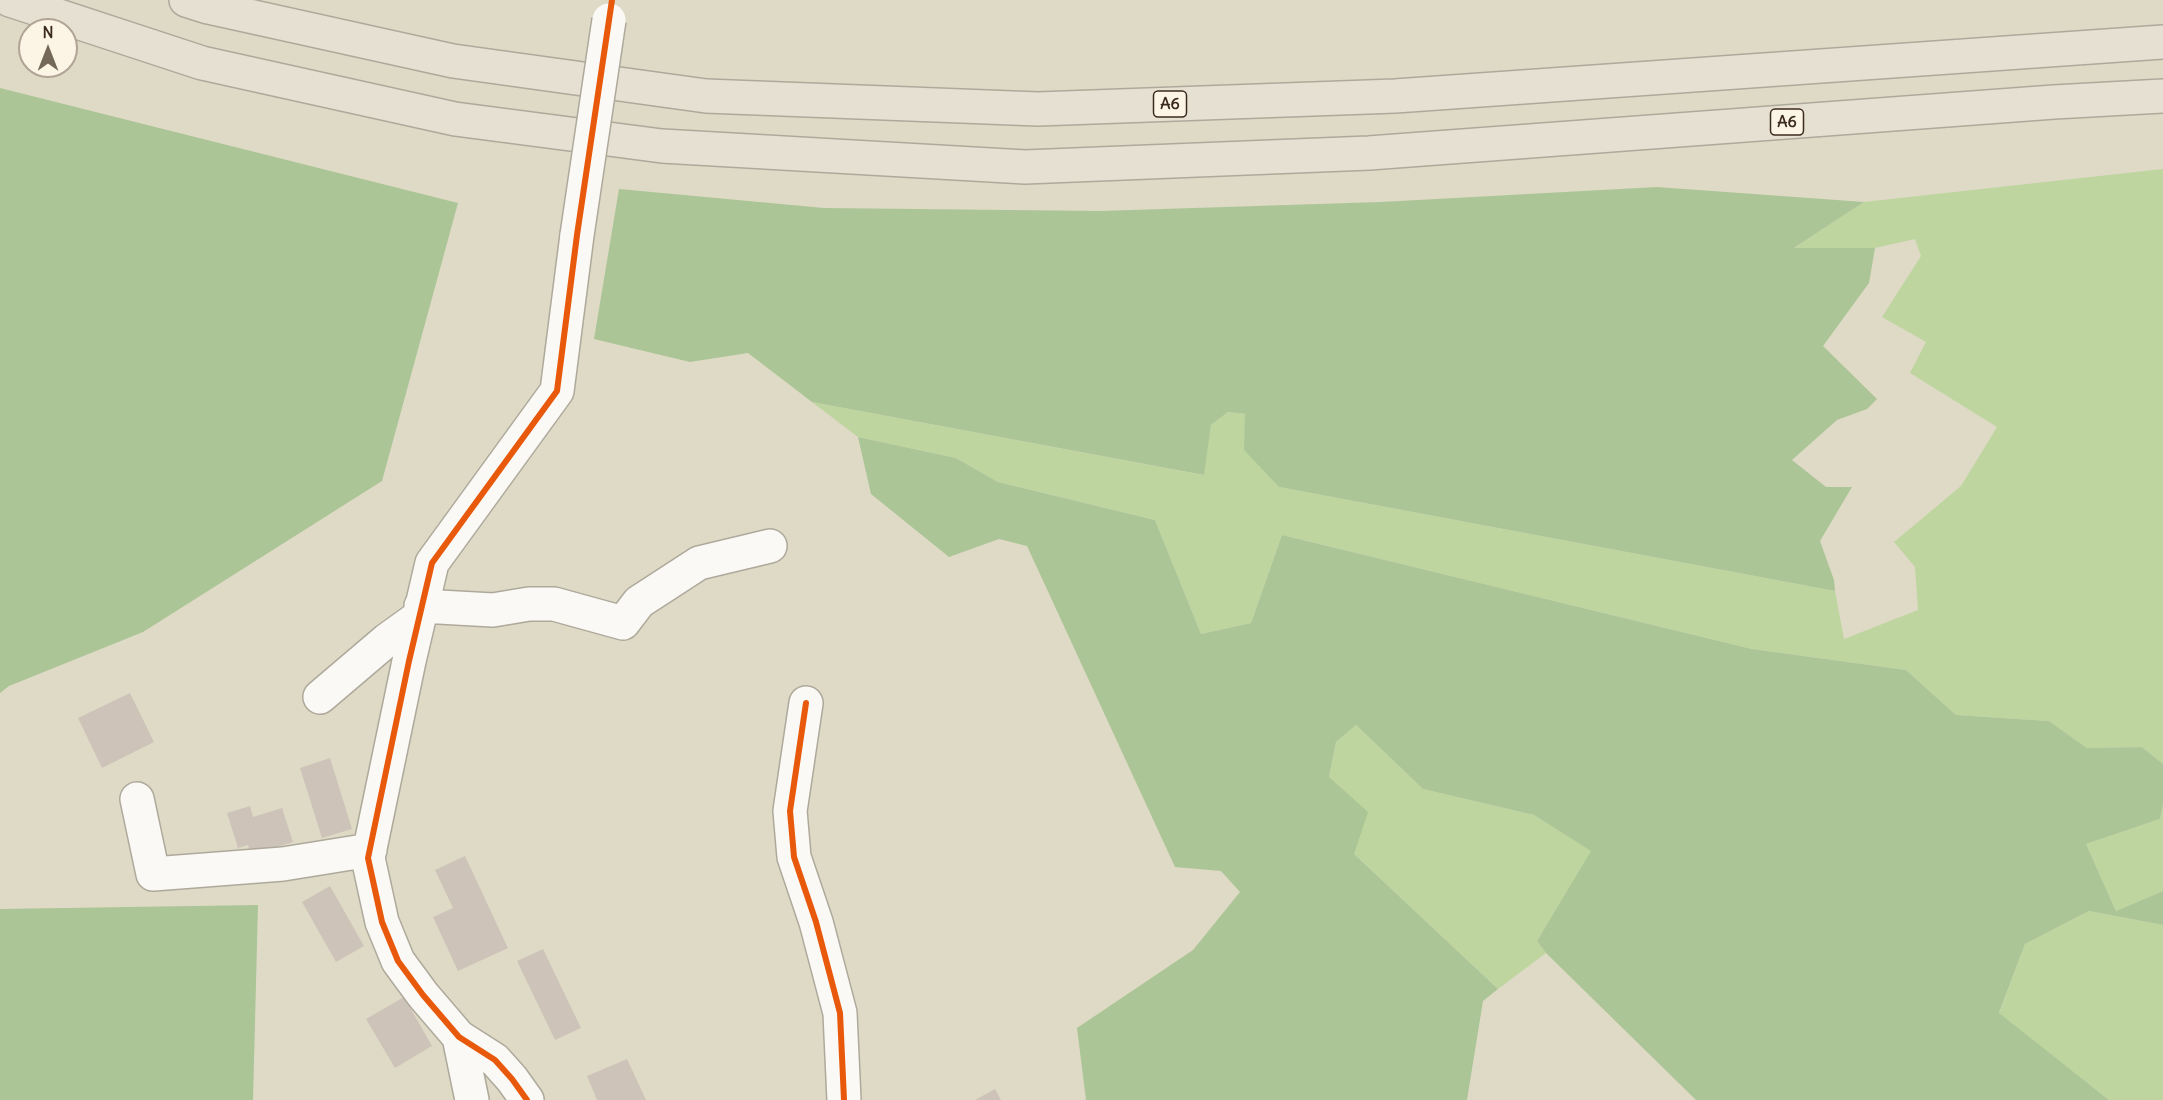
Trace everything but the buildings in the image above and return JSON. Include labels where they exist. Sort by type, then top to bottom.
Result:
[{"type":"highway","name":"A6","points":[[10,0],[202,63],[455,119],[662,146],[1025,167],[1369,153],[2054,102],[2163,96]]},
{"type":"highway","name":"A6","points":[[186,0],[208,8],[453,62],[706,96],[1038,109],[1395,96],[2163,42]]},
{"type":"street","points":[[526,1100],[512,1078],[495,1060],[459,1037],[398,961],[382,922],[368,858],[432,563],[557,391],[610,10]]},
{"type":"street","points":[[320,697],[420,612],[492,610],[529,604],[554,604],[622,623],[639,602],[699,563],[770,546]]},
{"type":"street","points":[[806,703],[790,811],[794,857],[816,922],[840,1012],[844,1100]]},
{"type":"street","points":[[137,799],[153,874],[283,864],[370,850]]},
{"type":"street","points":[[459,1037],[472,1100]]},
{"type":"green space","points":[[0,88],[458,203],[382,481],[143,632],[9,686],[0,693]]},
{"type":"green space","points":[[2163,169],[2163,764],[2142,747],[2087,748],[2049,721],[1956,715],[1906,670],[1752,649],[1282,535],[1251,623],[1201,634],[1155,520],[998,482],[956,458],[858,437],[812,402],[1203,475],[1211,425],[1228,412],[1245,414],[1279,487],[1835,591],[1844,639],[1918,610],[1915,567],[1894,542],[1961,486],[1997,427],[1910,373],[1926,342],[1882,317],[1921,256],[1915,239],[1875,248],[1793,249],[1864,202]]},
{"type":"green space","points":[[1657,187],[1864,202],[1794,248],[1875,248],[1869,283],[1823,346],[1877,399],[1867,409],[1837,420],[1792,460],[1826,487],[1852,487],[1820,541],[1834,580],[1835,591],[1279,487],[1244,450],[1245,414],[1228,412],[1211,425],[1204,475],[812,402],[748,353],[690,362],[594,339],[619,189],[824,208],[1100,211],[1381,202]]},
{"type":"green space","points":[[858,437],[956,458],[998,482],[1155,520],[1201,634],[1251,623],[1282,535],[1752,649],[1906,670],[1956,715],[2049,721],[2087,748],[2142,747],[2163,764],[2163,805],[2160,819],[2086,844],[2116,911],[2163,891],[2163,925],[2089,911],[2025,944],[1999,1013],[2109,1100],[1696,1100],[1546,953],[1537,941],[1591,851],[1534,815],[1423,789],[1356,725],[1336,742],[1329,777],[1368,812],[1354,854],[1498,989],[1483,1001],[1467,1100],[1086,1100],[1077,1028],[1193,950],[1240,892],[1221,871],[1175,867],[1027,546],[999,539],[949,557],[871,494]]},
{"type":"green space","points":[[1356,725],[1423,789],[1534,815],[1592,851],[1537,941],[1546,953],[1498,989],[1354,854],[1329,777],[1336,742]]},
{"type":"green space","points":[[2163,805],[2163,891],[2116,911],[2086,844],[2160,819]]},
{"type":"green space","points":[[258,905],[253,1100],[0,1100],[0,909]]},
{"type":"green space","points":[[2089,911],[2163,925],[2163,1100],[2109,1100],[1999,1014],[2025,944]]},
{"type":"cycle path","points":[[527,1100],[495,1060],[459,1037],[398,961],[382,922],[368,858],[432,563],[557,391],[577,235],[612,0]]},
{"type":"cycle path","points":[[806,703],[790,811],[794,857],[816,922],[840,1013],[844,1100]]}]
